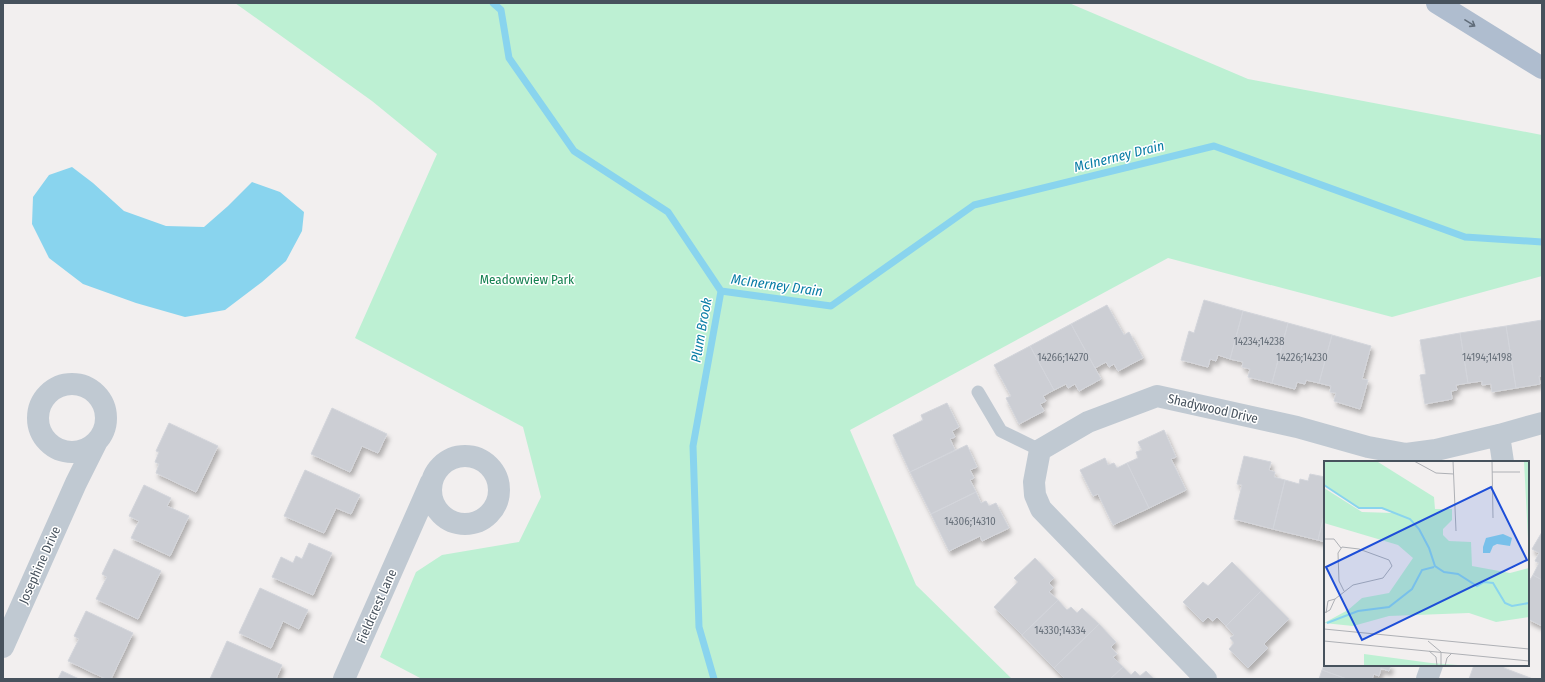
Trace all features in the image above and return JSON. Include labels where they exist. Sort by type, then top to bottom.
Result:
[{"type":"main road","points":[[1437,3],[1542,68]]},
{"type":"street","name":"Josephine Drive","points":[[3,647],[76,483],[97,441],[104,431],[106,420],[105,409],[101,399],[93,391],[83,386],[72,384],[61,386],[51,391],[44,399],[39,410],[38,421],[41,431],[47,441],[56,448],[70,465],[76,483]]},
{"type":"street","name":"Shadywood Drive","points":[[1040,450],[1088,422],[1157,396],[1297,427],[1368,447],[1406,454],[1436,450],[1542,423]]},
{"type":"street","points":[[1499,435],[1503,461]]},
{"type":"street","points":[[56,448],[67,451],[78,451],[88,448],[97,441]]},
{"type":"street","points":[[1040,450],[1034,482],[1035,495],[1041,509],[1206,679]]},
{"type":"street","name":"Fieldcrest Lane","points":[[344,679],[408,534],[431,482],[436,471],[443,463],[456,457],[464,456],[475,457],[485,463],[493,471],[497,481],[498,492],[496,503],[490,513],[481,520],[470,523],[459,523],[450,520],[428,524],[408,534]]},
{"type":"street","points":[[431,482],[431,493],[434,503],[440,513],[450,520]]},
{"type":"street","points":[[1427,679],[1432,666]]},
{"type":"lane","points":[[978,392],[1000,431],[1040,450]]},
{"type":"green space","name":"Meadowview Park","points":[[235,3],[1069,3],[1248,79],[1542,135],[1542,276],[1392,317],[1168,258],[850,430],[916,585],[1012,679],[422,679],[380,657],[416,572],[442,555],[519,542],[541,497],[523,427],[355,338],[437,154],[372,101]]},
{"type":"water","points":[[72,167],[93,183],[124,211],[166,226],[204,227],[252,182],[280,192],[304,212],[302,231],[286,261],[262,282],[225,310],[185,317],[136,303],[83,284],[49,258],[32,224],[33,197],[49,175]]},
{"type":"building","points":[[1204,300],[1243,311],[1230,359],[1218,355],[1216,361],[1210,359],[1208,367],[1181,360],[1189,331],[1194,333]]},
{"type":"building","points":[[1107,305],[1124,335],[1129,332],[1143,358],[1118,371],[1114,364],[1109,367],[1106,362],[1095,368],[1071,324]]},
{"type":"building","points":[[1243,311],[1288,323],[1272,383],[1248,377],[1250,369],[1242,367],[1243,362],[1230,359]]},
{"type":"building","points":[[1542,320],[1542,376],[1539,376],[1540,384],[1516,388],[1506,326]]},
{"type":"building","points":[[1288,323],[1332,335],[1319,383],[1306,380],[1305,384],[1297,382],[1295,389],[1272,383]]},
{"type":"building","points":[[1071,324],[1101,379],[1079,391],[1075,384],[1068,388],[1066,384],[1054,390],[1030,346]]},
{"type":"building","points":[[1506,326],[1516,388],[1492,392],[1491,384],[1482,385],[1482,381],[1468,383],[1460,333]]},
{"type":"building","points":[[1460,333],[1468,383],[1456,385],[1457,390],[1451,391],[1452,399],[1425,404],[1420,375],[1426,374],[1420,340]]},
{"type":"building","points":[[1332,335],[1371,346],[1362,379],[1368,380],[1360,409],[1334,401],[1336,393],[1330,392],[1331,386],[1319,383]]},
{"type":"building","points":[[1030,346],[1054,390],[1043,396],[1046,401],[1040,404],[1044,411],[1019,424],[1006,398],[1011,396],[994,365]]},
{"type":"building","points":[[947,403],[959,427],[952,431],[955,437],[950,439],[955,450],[910,472],[893,435],[923,420],[921,415]]},
{"type":"building","points":[[332,408],[387,434],[378,453],[362,446],[350,472],[311,454]]},
{"type":"building","points":[[169,423],[218,446],[196,492],[156,473],[159,464],[155,462],[159,452],[156,451]]},
{"type":"building","points":[[1164,430],[1176,457],[1171,459],[1186,490],[1149,508],[1127,463],[1138,458],[1136,452],[1142,450],[1138,442]]},
{"type":"building","points":[[967,445],[977,467],[970,470],[974,478],[970,480],[976,492],[931,514],[910,472]]},
{"type":"building","points":[[1244,456],[1271,462],[1269,470],[1275,472],[1274,477],[1285,480],[1273,529],[1234,519],[1242,485],[1237,484]]},
{"type":"building","points":[[1105,458],[1108,465],[1114,463],[1117,468],[1127,463],[1149,508],[1113,525],[1098,494],[1093,496],[1080,470]]},
{"type":"building","points":[[305,470],[360,495],[351,514],[336,508],[324,533],[284,516]]},
{"type":"building","points":[[1310,474],[1324,477],[1324,515],[1318,540],[1273,529],[1285,480],[1299,484],[1300,479],[1308,481]]},
{"type":"building","points":[[144,485],[171,498],[167,506],[189,516],[170,556],[131,538],[139,521],[129,516]]},
{"type":"building","points":[[976,492],[981,503],[986,501],[989,506],[996,503],[1009,528],[982,541],[980,536],[949,551],[931,514]]},
{"type":"building","points":[[1324,515],[1324,542],[1318,540]]},
{"type":"building","points":[[1542,532],[1542,580],[1533,575],[1539,563],[1535,561],[1539,553],[1532,549]]},
{"type":"building","points":[[309,543],[332,553],[313,595],[272,577],[281,557],[293,563],[296,556],[302,559]]},
{"type":"building","points":[[114,549],[161,571],[138,619],[96,599],[107,577],[102,574]]},
{"type":"building","points":[[1035,558],[1054,578],[1049,583],[1053,588],[1049,592],[1058,600],[1022,635],[994,607],[1018,582],[1014,578]]},
{"type":"building","points":[[1232,562],[1261,591],[1226,626],[1217,617],[1213,621],[1208,617],[1203,622],[1183,602],[1203,582],[1208,586]]},
{"type":"building","points":[[1533,575],[1542,580],[1542,626],[1529,620],[1529,581]]},
{"type":"building","points":[[260,588],[308,610],[299,629],[283,621],[271,648],[239,633]]},
{"type":"building","points":[[1261,591],[1289,619],[1264,644],[1268,648],[1248,668],[1229,649],[1234,643],[1230,638],[1234,635],[1226,626]]},
{"type":"building","points":[[1058,600],[1067,610],[1071,607],[1077,613],[1082,608],[1099,624],[1054,668],[1022,635]]},
{"type":"building","points":[[86,611],[133,633],[111,679],[106,679],[68,661],[79,639],[74,636]]},
{"type":"building","points":[[1099,624],[1116,642],[1111,647],[1117,654],[1113,657],[1123,667],[1110,679],[1065,679],[1054,668]]},
{"type":"building","points":[[227,641],[282,665],[276,679],[210,679]]},
{"type":"building","points":[[1324,665],[1391,666],[1389,671],[1381,668],[1379,676],[1374,674],[1372,679],[1347,679],[1322,670]]},
{"type":"building","points":[[1474,666],[1505,666],[1504,668],[1533,679],[1469,679]]},
{"type":"building","points":[[1123,667],[1131,675],[1135,671],[1140,676],[1146,671],[1154,679],[1110,679]]},
{"type":"building","points":[[1322,670],[1347,679],[1319,679]]},
{"type":"building","points":[[62,671],[79,679],[58,679]]},
{"type":"waterway","name":"Plum Brook","points":[[493,3],[501,10],[509,58],[574,151],[668,212],[721,291],[693,446],[699,627],[714,679]]},
{"type":"waterway","name":"McInerney Drain","points":[[721,291],[831,306],[974,205],[1214,146],[1465,237],[1542,242]]}]
